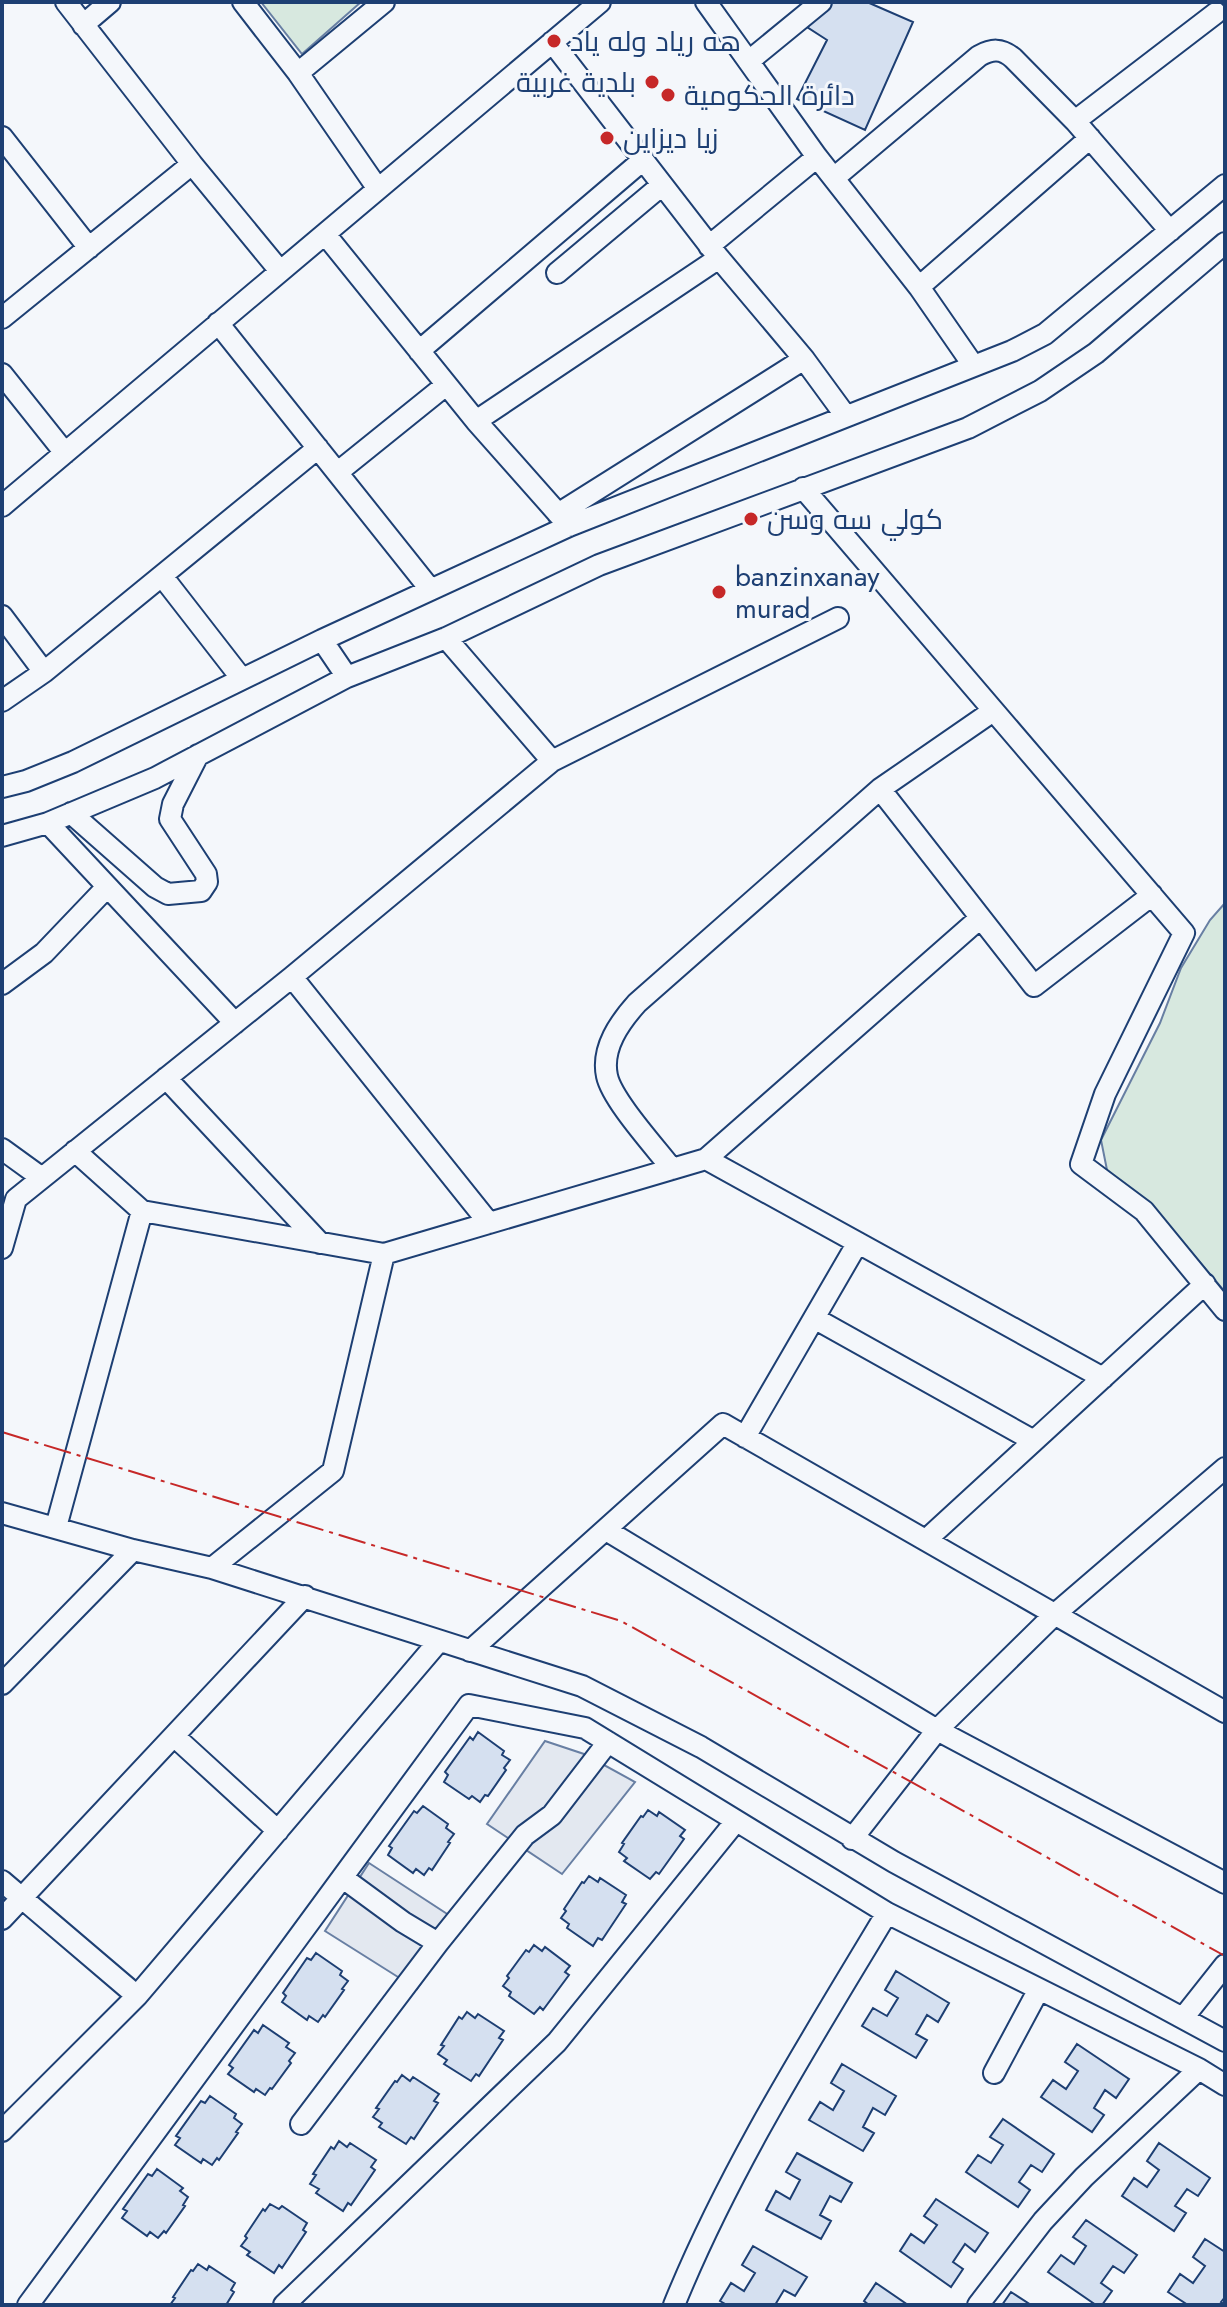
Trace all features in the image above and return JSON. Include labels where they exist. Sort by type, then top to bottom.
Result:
[{"type":"street","points":[[66,2],[280,271]]},
{"type":"street","points":[[83,25],[110,2]]},
{"type":"street","points":[[243,2],[298,73],[378,189]]},
{"type":"street","points":[[298,73],[384,2]]},
{"type":"street","points":[[2,506],[600,2]]},
{"type":"street","points":[[706,2],[817,157],[919,287],[973,365]]},
{"type":"street","points":[[749,61],[821,2]]},
{"type":"street","points":[[1075,121],[1213,11]]},
{"type":"street","points":[[552,42],[845,415]]},
{"type":"street","points":[[834,178],[988,51],[1006,52],[1075,121],[1170,231]]},
{"type":"street","points":[[2,137],[89,248]]},
{"type":"street","points":[[919,287],[1090,138]]},
{"type":"street","points":[[476,421],[714,252],[817,157]]},
{"type":"street","points":[[419,351],[643,160]]},
{"type":"street","points":[[2,318],[192,164]]},
{"type":"street","points":[[557,273],[662,185]]},
{"type":"street","points":[[563,520],[911,392],[1012,351],[1045,334],[1225,185]]},
{"type":"street","points":[[325,234],[446,385],[563,520]]},
{"type":"street","points":[[2,836],[48,823],[155,778],[347,677],[446,638],[599,565],[968,428],[1040,391],[1096,353],[1225,243]]},
{"type":"street","points":[[218,323],[430,589]]},
{"type":"street","points":[[2,787],[73,762],[430,589],[563,520],[804,359]]},
{"type":"street","points":[[2,374],[65,453]]},
{"type":"street","points":[[338,472],[446,385]]},
{"type":"street","points":[[2,701],[44,672],[318,448]]},
{"type":"street","points":[[803,488],[1184,933],[1105,1094],[1081,1164],[1144,1211],[1225,1310]]},
{"type":"street","points":[[162,576],[242,679]]},
{"type":"street","points":[[2,616],[44,672]]},
{"type":"street","points":[[2,1248],[16,1199],[292,977],[552,761],[838,618]]},
{"type":"street","points":[[446,638],[552,761]]},
{"type":"street","points":[[322,640],[347,677]]},
{"type":"street","points":[[672,1169],[618,1097],[607,1076],[608,1050],[619,1023],[637,1003],[880,789],[993,711]]},
{"type":"street","points":[[71,813],[155,887],[168,894],[201,891],[207,882],[206,874],[170,819],[173,804],[198,755]]},
{"type":"street","points":[[880,789],[1034,986],[1152,895]]},
{"type":"street","points":[[48,823],[235,1023]]},
{"type":"street","points":[[2,984],[44,953],[107,887]]},
{"type":"street","points":[[75,1151],[142,1211],[384,1254],[706,1159],[979,919]]},
{"type":"street","points":[[292,977],[489,1223]]},
{"type":"street","points":[[166,1078],[320,1243]]},
{"type":"street","points":[[2,1149],[42,1178]]},
{"type":"street","points":[[706,1159],[1103,1378]]},
{"type":"street","points":[[56,1527],[142,1211]]},
{"type":"street","points":[[745,1437],[857,1244]]},
{"type":"street","points":[[212,1568],[333,1471],[384,1254]]},
{"type":"street","points":[[926,1540],[1205,1284]]},
{"type":"street","points":[[814,1318],[1034,1441]]},
{"type":"street","points":[[470,1651],[723,1424],[1225,1712]]},
{"type":"street","points":[[852,1839],[937,1730],[1055,1614],[1225,1468]]},
{"type":"street","points":[[2,1513],[133,1550],[212,1568],[582,1686],[701,1747],[852,1839],[1225,2041]]},
{"type":"street","points":[[606,1530],[937,1730],[1225,1883]]},
{"type":"street","points":[[2,1684],[133,1550]]},
{"type":"street","points":[[2,1919],[305,1596]]},
{"type":"street","points":[[2,2131],[137,1996],[439,1641]]},
{"type":"street","points":[[28,2305],[469,1705],[585,1728],[887,1913],[1199,2069],[1225,2085]]},
{"type":"street","points":[[174,1736],[278,1831]]},
{"type":"street","points":[[301,2124],[438,1943],[525,1835],[552,1815],[608,1742]]},
{"type":"street","points":[[284,2305],[557,2042],[736,1821]]},
{"type":"street","points":[[343,1878],[403,1922],[438,1943]]},
{"type":"street","points":[[2,1881],[137,1996]]},
{"type":"street","points":[[674,2305],[716,2212],[779,2094],[887,1913]]},
{"type":"street","points":[[1183,2018],[1225,1965]]},
{"type":"street","points":[[994,2073],[1039,1989]]},
{"type":"street","points":[[978,2305],[1043,2221],[1084,2177],[1199,2069]]},
{"type":"shaded area","points":[[261,2],[361,2],[302,54]]},
{"type":"shaded area","points":[[1225,903],[1225,1292],[1176,1234],[1107,1170],[1101,1140],[1160,1023],[1181,968],[1210,920]]},
{"type":"shaded area","points":[[545,1741],[584,1754],[635,1782],[562,1874],[487,1824]]},
{"type":"shaded area","points":[[369,1863],[461,1923],[417,1989],[325,1931]]},
{"type":"building","points":[[867,2],[913,22],[865,130],[797,99],[827,40],[807,27],[831,3]]},
{"type":"building","points":[[478,1732],[504,1751],[502,1755],[510,1760],[488,1796],[485,1795],[480,1802],[472,1796],[469,1799],[444,1782],[448,1775],[445,1772],[470,1737],[473,1740]]},
{"type":"building","points":[[423,1806],[448,1824],[446,1828],[454,1834],[432,1870],[429,1868],[424,1875],[416,1869],[413,1873],[388,1855],[392,1848],[389,1846],[414,1811],[417,1813]]},
{"type":"building","points":[[648,1810],[657,1816],[659,1812],[685,1830],[680,1836],[684,1839],[659,1874],[656,1872],[650,1879],[624,1861],[627,1858],[619,1852],[622,1843]]},
{"type":"building","points":[[589,1876],[598,1882],[600,1878],[626,1895],[622,1902],[626,1904],[602,1940],[598,1938],[593,1946],[567,1928],[569,1924],[561,1918],[582,1882]]},
{"type":"building","points":[[534,1945],[542,1951],[545,1947],[570,1966],[565,1972],[569,1975],[543,2010],[540,2007],[534,2014],[509,1996],[511,1992],[503,1986],[526,1950],[529,1952]]},
{"type":"building","points":[[316,1953],[342,1971],[340,1975],[348,1981],[325,2017],[323,2015],[318,2022],[309,2016],[307,2020],[282,2002],[286,1996],[283,1993],[307,1958],[311,1960]]},
{"type":"building","points":[[896,1971],[949,2003],[938,2022],[927,2015],[916,2034],[927,2040],[916,2058],[862,2026],[873,2008],[887,2016],[898,1998],[885,1990]]},
{"type":"building","points":[[467,2012],[475,2018],[478,2014],[504,2031],[499,2038],[503,2040],[479,2076],[476,2074],[471,2081],[444,2064],[447,2060],[438,2054],[459,2017],[462,2019]]},
{"type":"building","points":[[263,2025],[289,2043],[286,2047],[295,2053],[289,2061],[291,2063],[265,2095],[256,2089],[254,2092],[228,2074],[233,2068],[229,2065],[254,2030],[258,2033]]},
{"type":"building","points":[[1077,2044],[1129,2079],[1116,2098],[1105,2090],[1094,2108],[1104,2115],[1092,2132],[1041,2097],[1053,2080],[1066,2089],[1078,2071],[1065,2062]]},
{"type":"building","points":[[842,2064],[896,2096],[885,2115],[873,2108],[863,2127],[874,2133],[863,2151],[809,2120],[820,2102],[833,2110],[844,2091],[831,2083]]},
{"type":"building","points":[[402,2075],[410,2081],[413,2077],[439,2094],[434,2101],[438,2103],[414,2139],[411,2137],[406,2144],[379,2127],[382,2123],[373,2117],[379,2109],[376,2108]]},
{"type":"building","points":[[210,2096],[236,2114],[234,2118],[242,2124],[219,2160],[217,2158],[212,2165],[203,2159],[201,2163],[175,2145],[180,2138],[176,2136],[201,2101],[205,2103]]},
{"type":"building","points":[[1003,2119],[1054,2154],[1042,2172],[1031,2165],[1019,2182],[1030,2190],[1018,2207],[966,2172],[978,2155],[991,2163],[1003,2145],[990,2137]]},
{"type":"building","points":[[339,2141],[347,2147],[350,2143],[376,2160],[371,2167],[375,2170],[351,2205],[348,2203],[343,2211],[316,2193],[319,2189],[310,2184],[331,2147],[334,2149]]},
{"type":"building","points":[[1159,2143],[1210,2178],[1198,2196],[1187,2189],[1175,2206],[1186,2213],[1174,2231],[1122,2196],[1134,2178],[1147,2187],[1159,2170],[1147,2161]]},
{"type":"building","points":[[797,2153],[852,2183],[841,2202],[830,2196],[820,2215],[831,2221],[821,2239],[766,2210],[776,2191],[790,2199],[800,2180],[786,2172]]},
{"type":"building","points":[[157,2169],[183,2188],[180,2191],[188,2197],[166,2233],[164,2231],[158,2238],[150,2232],[147,2236],[122,2218],[127,2211],[123,2209],[148,2174],[152,2176]]},
{"type":"building","points":[[936,2199],[988,2233],[975,2252],[965,2244],[953,2262],[963,2269],[951,2287],[900,2251],[911,2234],[924,2243],[937,2225],[924,2216]]},
{"type":"building","points":[[270,2204],[279,2209],[282,2206],[307,2223],[303,2230],[306,2232],[282,2268],[279,2265],[274,2273],[247,2255],[250,2252],[241,2246],[263,2209],[265,2211]]},
{"type":"building","points":[[1086,2220],[1137,2255],[1124,2273],[1113,2266],[1101,2283],[1112,2291],[1102,2305],[1096,2305],[1048,2272],[1061,2255],[1074,2264],[1086,2246],[1073,2237]]},
{"type":"building","points":[[1205,2239],[1225,2252],[1225,2297],[1221,2302],[1225,2305],[1188,2305],[1168,2292],[1180,2274],[1193,2283],[1205,2266],[1193,2257]]},
{"type":"building","points":[[753,2246],[807,2277],[795,2296],[784,2290],[775,2305],[727,2305],[720,2301],[731,2283],[744,2291],[755,2273],[742,2265]]},
{"type":"building","points":[[198,2264],[207,2270],[209,2266],[235,2283],[231,2290],[234,2292],[226,2305],[170,2305],[191,2270]]},
{"type":"building","points":[[876,2283],[908,2305],[869,2305],[864,2301]]},
{"type":"building","points":[[1011,2292],[1031,2305],[1002,2305]]},
{"type":"power","points":[[2,1432],[621,1621],[1225,1956]]},
{"type":"place","name":"هه رياد وله ياد","points":[[554,41]]},
{"type":"place","name":"بلدية غربية","points":[[652,82]]},
{"type":"place","name":"دائرة الحكومية","points":[[668,95]]},
{"type":"place","name":"زیا دیزاین","points":[[607,138]]},
{"type":"place","name":"كولي سه وسن","points":[[751,519]]},
{"type":"place","name":"banzinxanay murad","points":[[719,592]]}]
